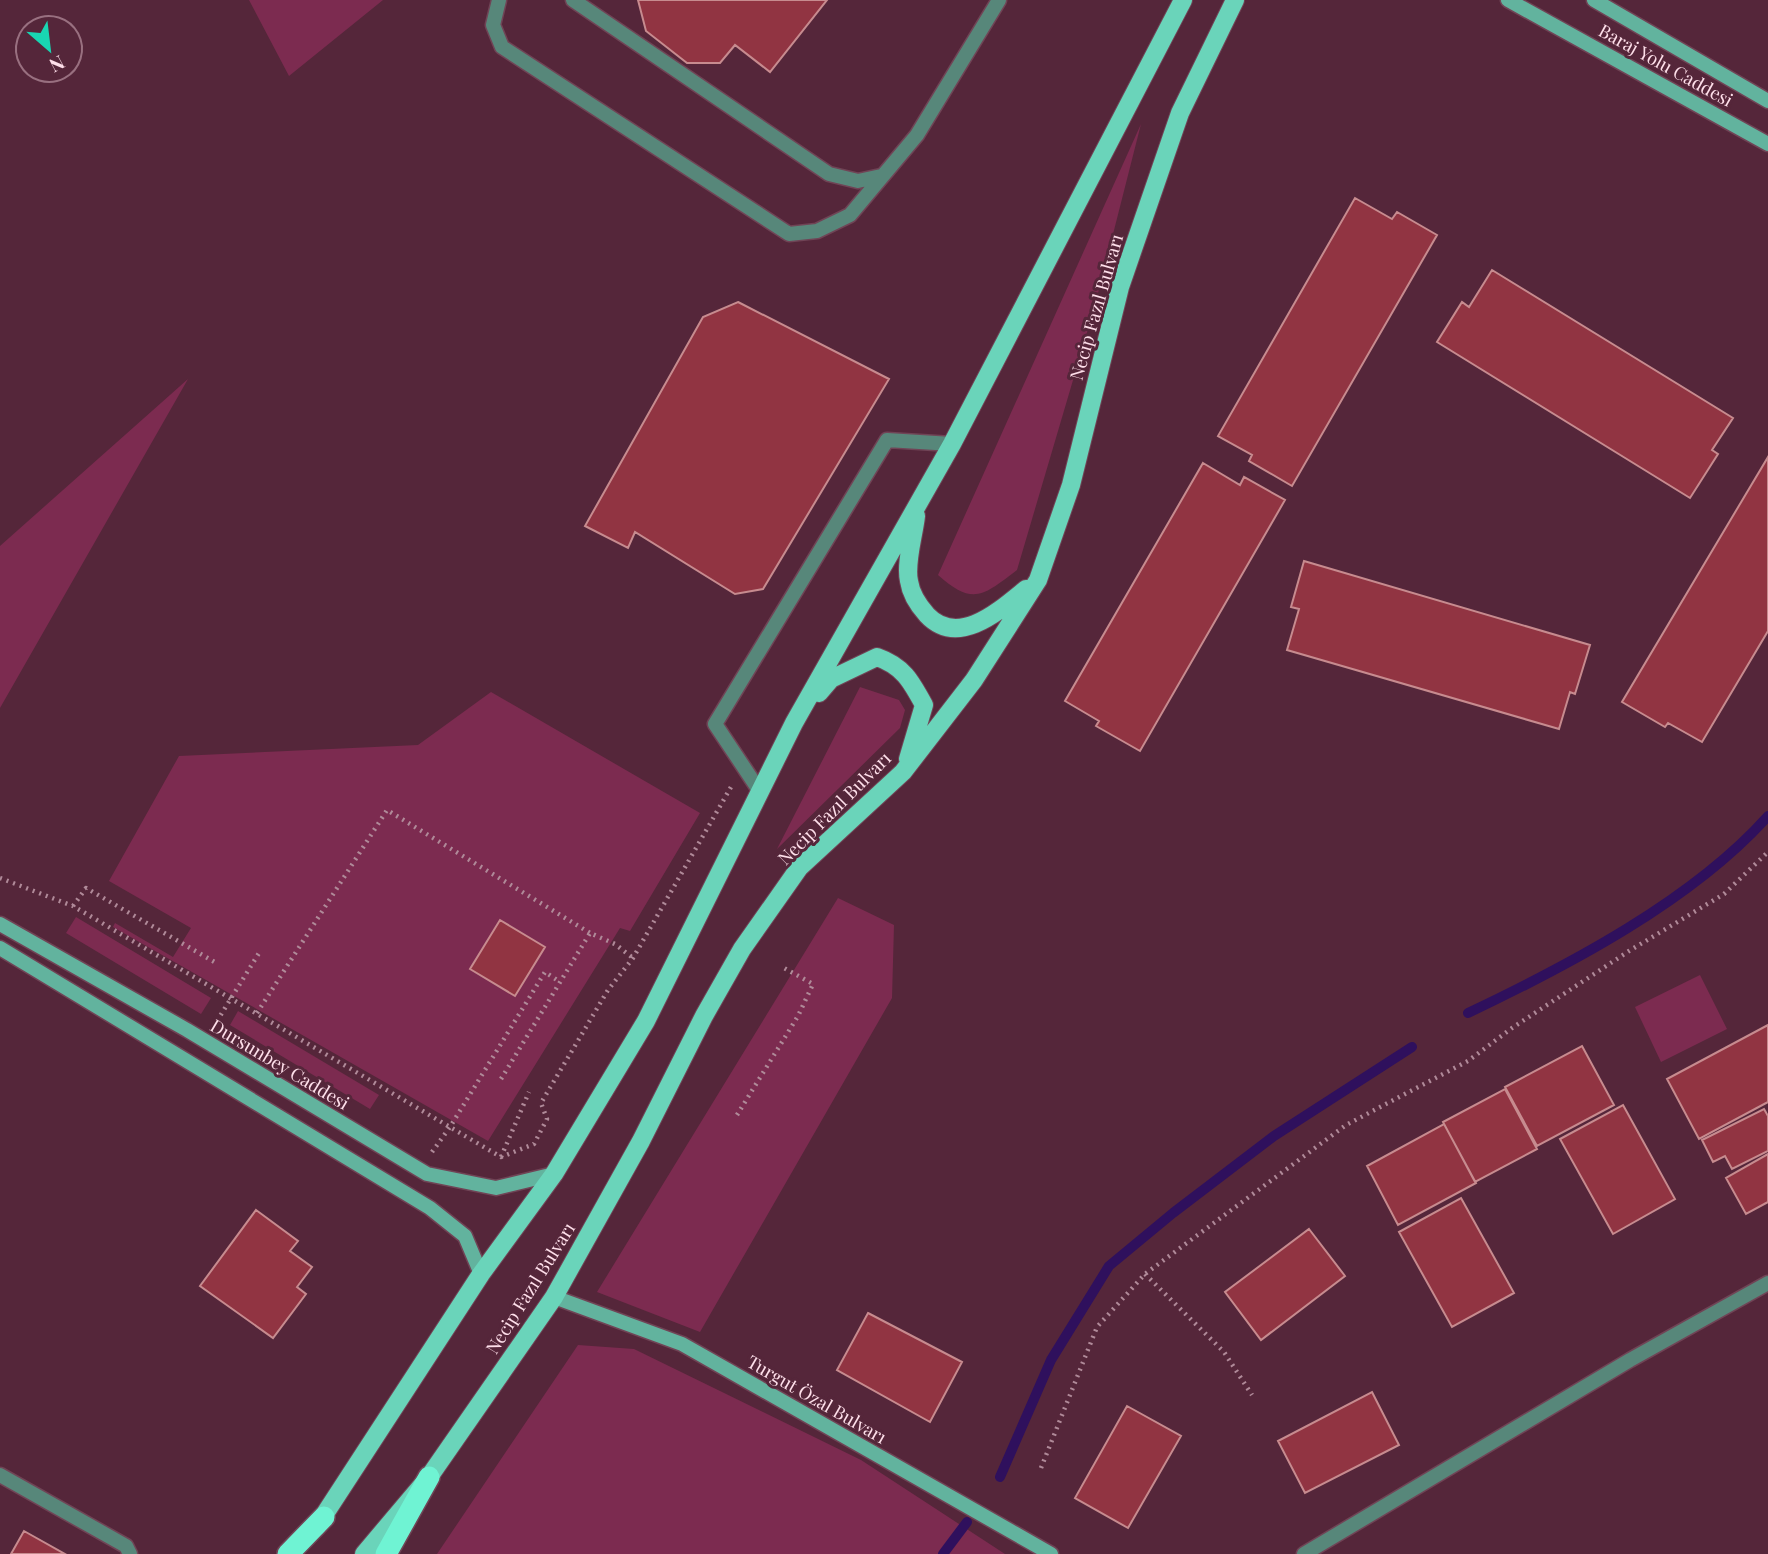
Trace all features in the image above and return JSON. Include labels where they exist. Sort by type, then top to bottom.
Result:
[{"type":"highway","points":[[386,1554],[429,1477]]},
{"type":"highway","points":[[288,1554],[324,1517]]},
{"type":"main road","points":[[297,1554],[324,1517],[481,1274],[554,1174],[646,1020],[794,723],[952,444],[1183,0]]},
{"type":"main road","name":"Necip Fazıl Bulvarı","points":[[364,1554],[429,1477],[554,1297],[641,1141],[704,1016],[742,949],[799,868],[903,772],[974,680],[1038,580],[1071,485],[1120,287],[1180,113],[1235,0]]},
{"type":"main road","points":[[1225,18],[1244,0]]},
{"type":"main road","name":"Baraj Yolu Caddesi","points":[[1508,0],[1768,144]]},
{"type":"main road","name":"Baraj Yolu Caddesi","points":[[1594,0],[1768,101]]},
{"type":"main road","points":[[918,506],[908,579],[916,603],[936,624],[964,628],[990,618],[1038,580]]},
{"type":"main road","points":[[794,723],[831,679],[853,666],[877,657],[897,664],[911,681],[924,705],[903,772]]},
{"type":"main road","name":"Dursunbey Caddesi","points":[[0,923],[187,1030],[427,1174],[496,1188],[554,1174]]},
{"type":"main road","points":[[0,948],[430,1208],[465,1236],[481,1274]]},
{"type":"main road","name":"Turgut Özal Bulvarı","points":[[554,1297],[682,1344],[1051,1554]]},
{"type":"street","points":[[499,0],[493,25],[502,47],[789,234],[817,232],[850,215],[917,135],[999,0]]},
{"type":"street","points":[[573,0],[830,174],[858,181],[881,176]]},
{"type":"street","points":[[759,790],[715,724],[887,440],[952,444]]},
{"type":"street","points":[[1304,1554],[1630,1360],[1768,1283]]},
{"type":"street","points":[[0,1475],[126,1546],[130,1554]]},
{"type":"path","points":[[501,1157],[534,1144],[547,1119],[541,1103],[608,990],[633,958],[743,766]]},
{"type":"path","points":[[257,1013],[387,810],[590,933],[615,944],[633,958]]},
{"type":"path","points":[[1041,1468],[1097,1327],[1144,1274],[1346,1125],[1468,1060],[1597,972],[1724,894],[1768,852]]},
{"type":"path","points":[[0,878],[73,906],[501,1157]]},
{"type":"path","points":[[73,906],[86,888],[218,964]]},
{"type":"path","points":[[501,1079],[590,933]]},
{"type":"path","points":[[212,1029],[259,953]]},
{"type":"path","points":[[737,1115],[798,1016],[813,984],[784,968]]},
{"type":"path","points":[[450,1127],[545,972],[560,982]]},
{"type":"path","points":[[501,1157],[529,1092]]},
{"type":"path","points":[[1144,1274],[1224,1352],[1252,1395]]},
{"type":"shaded area","points":[[249,0],[383,0],[289,76]]},
{"type":"shaded area","points":[[1141,124],[1094,309],[1017,570],[978,594],[960,591],[938,575]]},
{"type":"shaded area","points":[[188,379],[0,708],[0,546]]},
{"type":"shaded area","points":[[860,687],[899,700],[905,710],[900,728],[777,849]]},
{"type":"shaded area","points":[[491,692],[700,813],[630,931],[620,928],[488,1141],[113,927],[115,923],[173,957],[191,928],[109,881],[179,756],[418,745]]},
{"type":"shaded area","points":[[838,898],[894,925],[892,998],[700,1332],[597,1292]]},
{"type":"shaded area","points":[[76,917],[211,998],[201,1014],[66,933]]},
{"type":"shaded area","points":[[1700,975],[1727,1029],[1661,1062],[1635,1007]]},
{"type":"shaded area","points":[[238,1011],[379,1095],[370,1109],[230,1025]]},
{"type":"shaded area","points":[[578,1345],[634,1349],[861,1460],[1005,1554],[437,1554]]},
{"type":"building","points":[[638,0],[827,0],[770,72],[735,45],[720,63],[687,63],[646,31]]},
{"type":"building","points":[[1355,198],[1392,219],[1397,212],[1437,235],[1292,486],[1249,461],[1252,455],[1218,436]]},
{"type":"building","points":[[1492,270],[1733,418],[1712,450],[1718,454],[1690,498],[1437,342],[1462,302],[1469,307]]},
{"type":"building","points":[[738,302],[889,379],[763,589],[735,594],[635,532],[628,548],[585,526],[703,317]]},
{"type":"building","points":[[1768,457],[1768,631],[1702,742],[1668,723],[1665,727],[1622,702]]},
{"type":"building","points":[[1203,463],[1240,485],[1244,477],[1285,500],[1140,751],[1096,726],[1099,721],[1065,701]]},
{"type":"building","points":[[1304,561],[1590,645],[1575,694],[1570,692],[1559,729],[1287,650],[1299,609],[1291,607]]},
{"type":"building","points":[[500,920],[545,947],[515,996],[470,969]]},
{"type":"building","points":[[1768,1025],[1768,1102],[1699,1139],[1667,1079]]},
{"type":"building","points":[[1582,1046],[1614,1105],[1537,1146],[1505,1087]]},
{"type":"building","points":[[1505,1089],[1537,1149],[1475,1182],[1443,1122]]},
{"type":"building","points":[[1623,1105],[1675,1199],[1613,1234],[1560,1139]]},
{"type":"building","points":[[1764,1109],[1768,1116],[1768,1151],[1732,1169],[1725,1156],[1713,1162],[1702,1140]]},
{"type":"building","points":[[1444,1124],[1476,1183],[1398,1225],[1367,1166]]},
{"type":"building","points":[[1768,1154],[1768,1202],[1746,1214],[1726,1178]]},
{"type":"building","points":[[1461,1198],[1514,1293],[1452,1327],[1399,1232]]},
{"type":"building","points":[[256,1210],[298,1241],[290,1251],[312,1267],[297,1287],[306,1294],[273,1338],[200,1286]]},
{"type":"building","points":[[1309,1229],[1345,1276],[1261,1340],[1225,1292]]},
{"type":"building","points":[[868,1313],[962,1362],[930,1422],[837,1370]]},
{"type":"building","points":[[1372,1392],[1399,1445],[1305,1493],[1278,1441]]},
{"type":"building","points":[[1127,1406],[1181,1436],[1128,1528],[1075,1498]]},
{"type":"building","points":[[24,1531],[65,1554],[11,1554]]},
{"type":"waterway","points":[[1468,1013],[1588,952],[1667,903],[1738,847],[1768,816]]},
{"type":"waterway","points":[[1000,1477],[1051,1360],[1109,1266],[1274,1136],[1412,1047]]},
{"type":"waterway","points":[[943,1554],[967,1522]]}]
